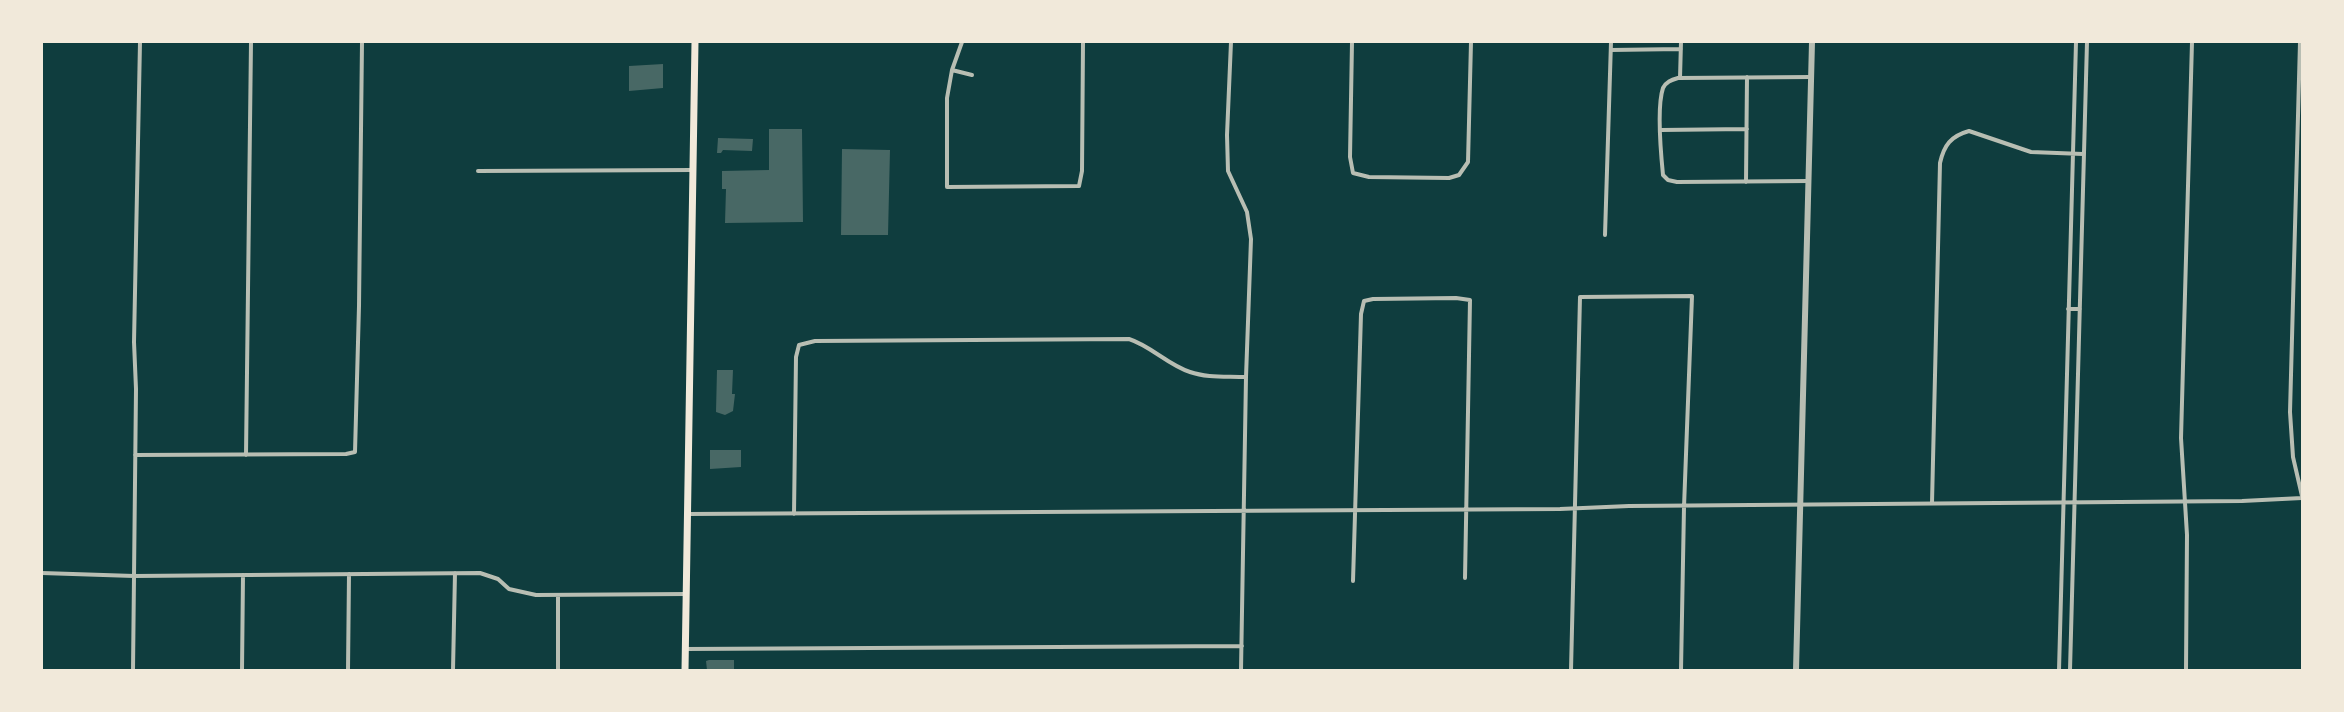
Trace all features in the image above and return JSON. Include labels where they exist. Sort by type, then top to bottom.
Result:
[{"type":"main road","points":[[685,670],[695,42]]},
{"type":"street","points":[[133,670],[136,390],[134,342],[140,42]]},
{"type":"street","points":[[246,455],[251,42]]},
{"type":"street","points":[[135,455],[346,454],[355,452],[359,314],[362,42]]},
{"type":"street","points":[[962,42],[952,70],[947,98],[947,188],[1079,186],[1082,171],[1083,42]]},
{"type":"street","points":[[1231,42],[1227,135],[1228,171],[1247,212],[1251,239],[1246,376],[1241,670]]},
{"type":"street","points":[[1352,42],[1350,157],[1353,173],[1369,177],[1449,178],[1459,175],[1468,162],[1471,42]]},
{"type":"street","points":[[1605,235],[1611,42]]},
{"type":"street","points":[[1680,78],[1681,42]]},
{"type":"street","points":[[1796,670],[1812,42]]},
{"type":"street","points":[[2059,670],[2076,42]]},
{"type":"street","points":[[2070,670],[2087,42]]},
{"type":"street","points":[[2186,670],[2187,535],[2181,438],[2192,42]]},
{"type":"street","points":[[688,514],[1467,510],[1800,504],[2184,501],[2302,497],[2292,456],[2290,425],[2300,149],[2300,42]]},
{"type":"street","points":[[1611,50],[1681,49]]},
{"type":"street","points":[[952,70],[972,76]]},
{"type":"street","points":[[1809,181],[1694,183],[1668,180],[1663,175],[1661,130],[1663,87],[1670,80],[1680,78],[1747,76],[1811,77]]},
{"type":"street","points":[[1746,182],[1747,76]]},
{"type":"street","points":[[2075,84],[2086,85]]},
{"type":"street","points":[[1661,130],[1747,129]]},
{"type":"street","points":[[1932,503],[1940,163],[1942,153],[1951,138],[1969,131],[2031,152],[2084,154]]},
{"type":"street","points":[[478,171],[693,170]]},
{"type":"street","points":[[1571,670],[1580,297],[1692,296],[1684,506],[1681,670]]},
{"type":"street","points":[[1353,581],[1361,314],[1364,301],[1373,299],[1456,298],[1470,300],[1465,578]]},
{"type":"street","points":[[2068,309],[2080,309]]},
{"type":"street","points":[[794,514],[796,357],[799,344],[815,341],[1129,338],[1144,344],[1188,372],[1204,376],[1246,376]]},
{"type":"street","points":[[42,573],[134,576],[454,573],[491,575],[509,589],[524,593],[558,595],[686,594]]},
{"type":"street","points":[[453,670],[454,573]]},
{"type":"street","points":[[242,670],[243,574]]},
{"type":"street","points":[[348,670],[349,574]]},
{"type":"street","points":[[2061,593],[2072,593]]},
{"type":"street","points":[[558,595],[558,670]]},
{"type":"street","points":[[685,649],[1242,646]]},
{"type":"building","points":[[663,64],[663,88],[629,91],[629,66]]},
{"type":"building","points":[[769,129],[802,129],[803,222],[725,223],[726,189],[722,189],[722,171],[769,170]]},
{"type":"building","points":[[718,138],[753,139],[752,151],[723,150],[721,153],[717,153]]},
{"type":"building","points":[[842,149],[890,150],[888,235],[841,235]]},
{"type":"building","points":[[717,370],[733,370],[732,394],[735,394],[733,411],[725,415],[716,412]]},
{"type":"building","points":[[710,450],[741,450],[741,467],[710,469]]},
{"type":"building","points":[[734,660],[734,670],[707,670],[706,661]]}]
